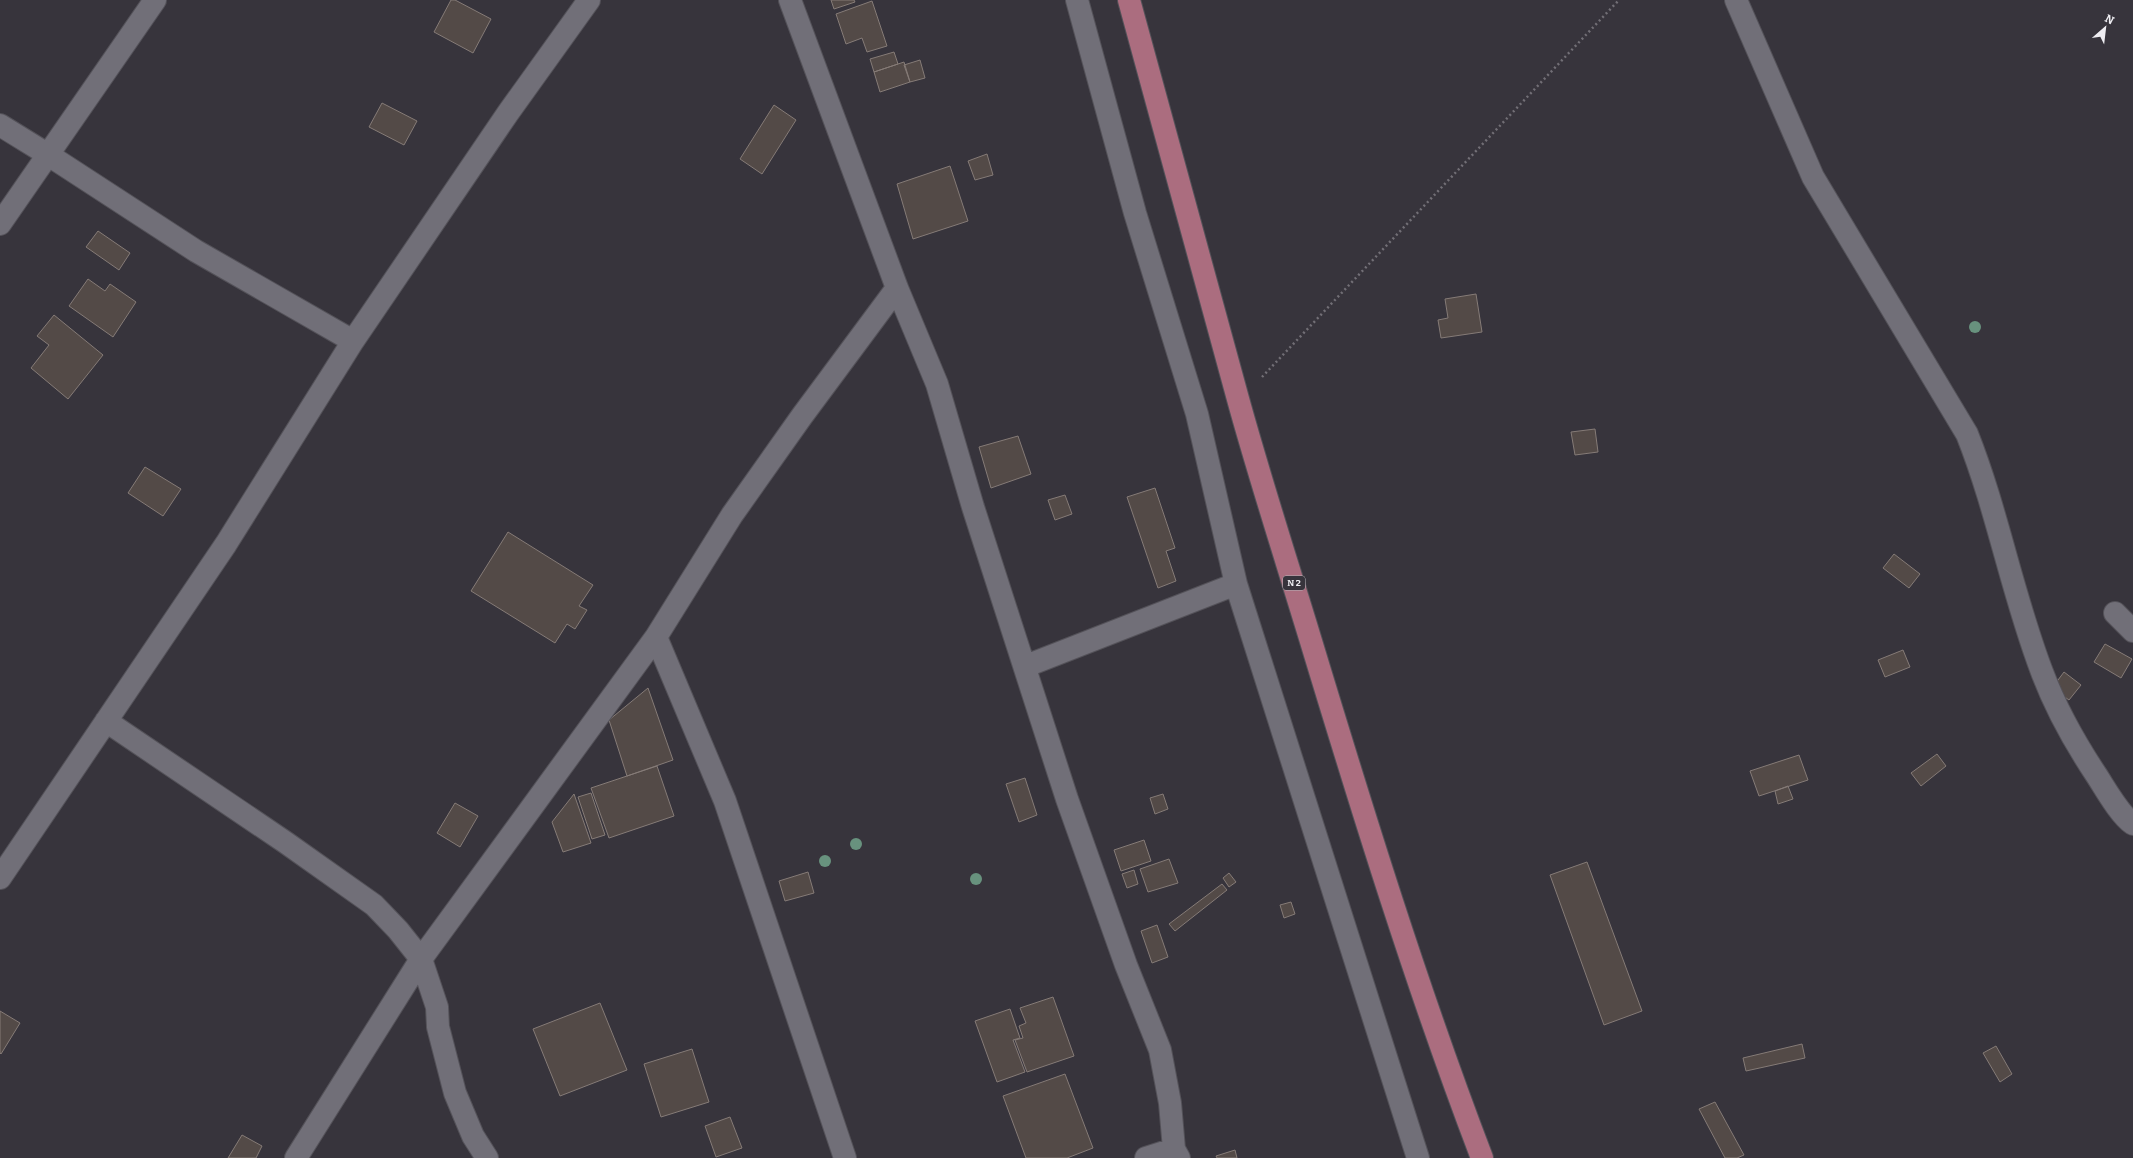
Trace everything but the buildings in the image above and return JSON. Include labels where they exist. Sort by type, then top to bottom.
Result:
[{"type":"main road","name":"N 2","points":[[1129,0],[1187,206],[1239,401],[1378,858],[1459,1097],[1482,1158]]},
{"type":"street","points":[[0,224],[155,0]]},
{"type":"street","points":[[0,878],[226,544],[353,341],[508,113],[589,0]]},
{"type":"street","points":[[790,0],[897,288],[937,384],[973,507],[1026,666],[1067,799],[1126,965],[1160,1050],[1170,1103],[1177,1153],[1146,1158]]},
{"type":"street","points":[[1077,0],[1135,213],[1197,414],[1236,584],[1418,1158]]},
{"type":"street","points":[[1736,0],[1814,177],[1967,434],[1984,477],[2016,596],[2042,672],[2071,736],[2105,788],[2133,824]]},
{"type":"street","points":[[0,125],[47,154],[196,252],[353,341]]},
{"type":"street","points":[[296,1158],[421,960],[656,637],[736,509],[802,416],[897,288]]},
{"type":"street","points":[[1026,666],[1236,584]]},
{"type":"street","points":[[2115,613],[2133,631]]},
{"type":"street","points":[[656,637],[725,801],[844,1158]]},
{"type":"street","points":[[106,722],[285,842],[374,905],[398,930],[421,960],[437,1007],[438,1027],[455,1093],[473,1136],[487,1158]]},
{"type":"path","points":[[1239,401],[1619,0]]}]
